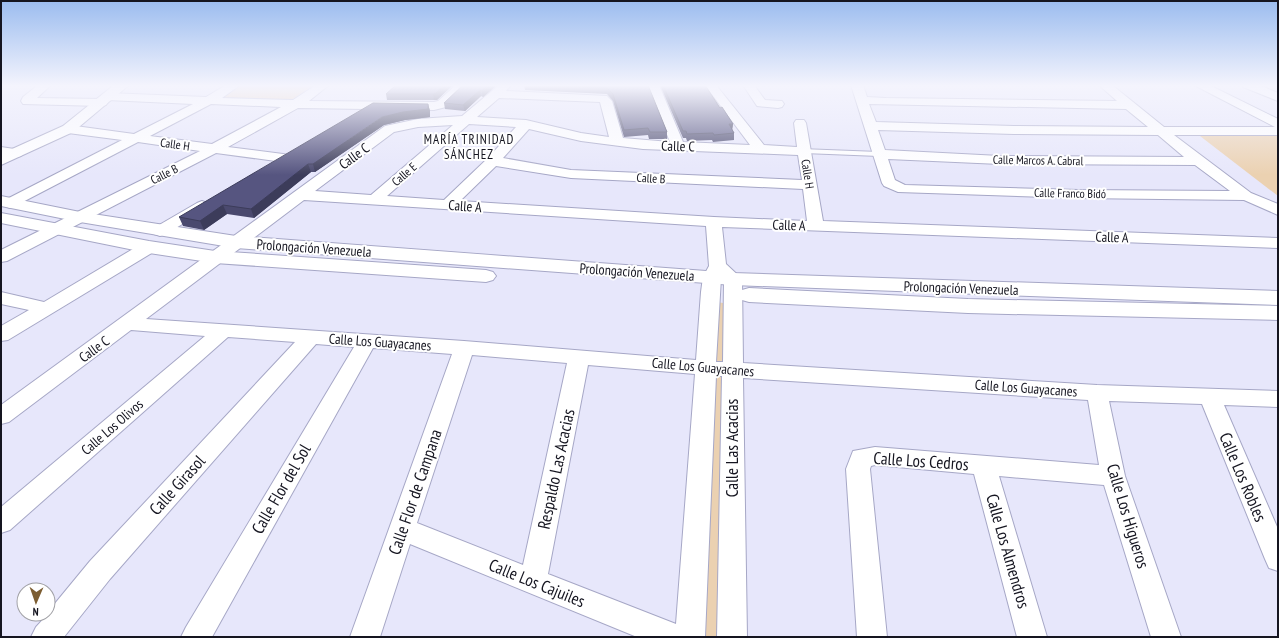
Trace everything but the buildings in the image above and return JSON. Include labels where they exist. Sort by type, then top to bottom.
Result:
[{"type":"street","points":[[1,160],[68,129],[86,115]]},
{"type":"street","points":[[4,207],[181,115]]},
{"type":"street","name":"Calle B","points":[[1,257],[214,149],[276,115]]},
{"type":"street","points":[[350,118],[355,115]]},
{"type":"street","name":"Calle E","points":[[374,199],[472,115]]},
{"type":"street","points":[[610,115],[617,142]]},
{"type":"street","points":[[665,115],[678,146]]},
{"type":"street","points":[[733,115],[760,149]]},
{"type":"street","points":[[866,115],[879,154]]},
{"type":"street","points":[[1140,115],[1198,161],[1246,196],[1278,210]]},
{"type":"street","points":[[1259,115],[1278,124]]},
{"type":"street","name":"Calle C","points":[[1,416],[128,324],[236,242],[390,129],[418,123],[466,120],[526,124],[581,138],[642,145],[804,151]]},
{"type":"street","name":"Calle H","points":[[800,123],[816,226]]},
{"type":"street","points":[[447,205],[493,160],[526,124]]},
{"type":"street","points":[[870,126],[1014,130],[1278,131]]},
{"type":"street","name":"Calle H","points":[[68,129],[283,158]]},
{"type":"street","points":[[262,170],[296,150]]},
{"type":"street","points":[[1,151],[16,153]]},
{"type":"street","name":"Calle Marcos A. Cabral","points":[[879,154],[1000,160],[1198,161]]},
{"type":"street","name":"Calle Franco Bidó","points":[[879,154],[889,183],[903,189],[1078,194],[1246,196]]},
{"type":"street","name":"Calle B","points":[[493,160],[571,174],[810,185]]},
{"type":"street","name":"Calle A","points":[[300,195],[714,222],[1278,243]]},
{"type":"street","points":[[160,231],[215,199]]},
{"type":"street","name":"Prolongación Venezuela","points":[[4,207],[80,217],[236,242],[721,282],[968,306],[1278,313]]},
{"type":"street","name":"Prolongación Venezuela","points":[[4,207],[58,228],[149,247],[216,257],[721,282],[1278,298]]},
{"type":"street","name":"Calle Las Acacias","points":[[714,222],[732,370],[732,637]]},
{"type":"street","points":[[1,335],[149,247]]},
{"type":"street","name":"Calle Las Acacias","points":[[690,637],[706,366],[721,282]]},
{"type":"street","points":[[1,298],[46,308]]},
{"type":"street","name":"Calle Los Guayacanes","points":[[128,324],[706,366],[732,370],[1097,393],[1278,399]]},
{"type":"street","name":"Calle Los Olivos","points":[[1,522],[223,331]]},
{"type":"street","name":"Calle Girasol","points":[[46,637],[100,570],[311,337]]},
{"type":"street","name":"Calle Flor del Sol","points":[[196,637],[367,342]]},
{"type":"street","name":"Calle Flor de Campana","points":[[365,637],[464,348]]},
{"type":"street","name":"Respaldo Las Acacias","points":[[533,581],[579,357]]},
{"type":"street","name":"Calle Los Higueros","points":[[1097,393],[1113,476],[1166,637]]},
{"type":"street","name":"Calle Los Robles","points":[[1209,396],[1278,559]]},
{"type":"street","name":"Calle Los Cedros","points":[[872,637],[858,469],[861,458],[875,456],[1113,476]]},
{"type":"street","name":"Calle Los Almendros","points":[[984,466],[1032,637]]},
{"type":"street","name":"Calle Los Cajuiles","points":[[402,529],[672,637]]},
{"type":"lane","points":[[804,151],[879,154]]},
{"type":"shaded area","points":[[1278,135],[1278,196],[1200,136]]},
{"type":"shaded area","points":[[704,300],[723,303],[727,637],[695,637]]},
{"type":"district","name":"MARÍA TRINIDAD SÁNCHEZ","points":[[469,146]]}]
